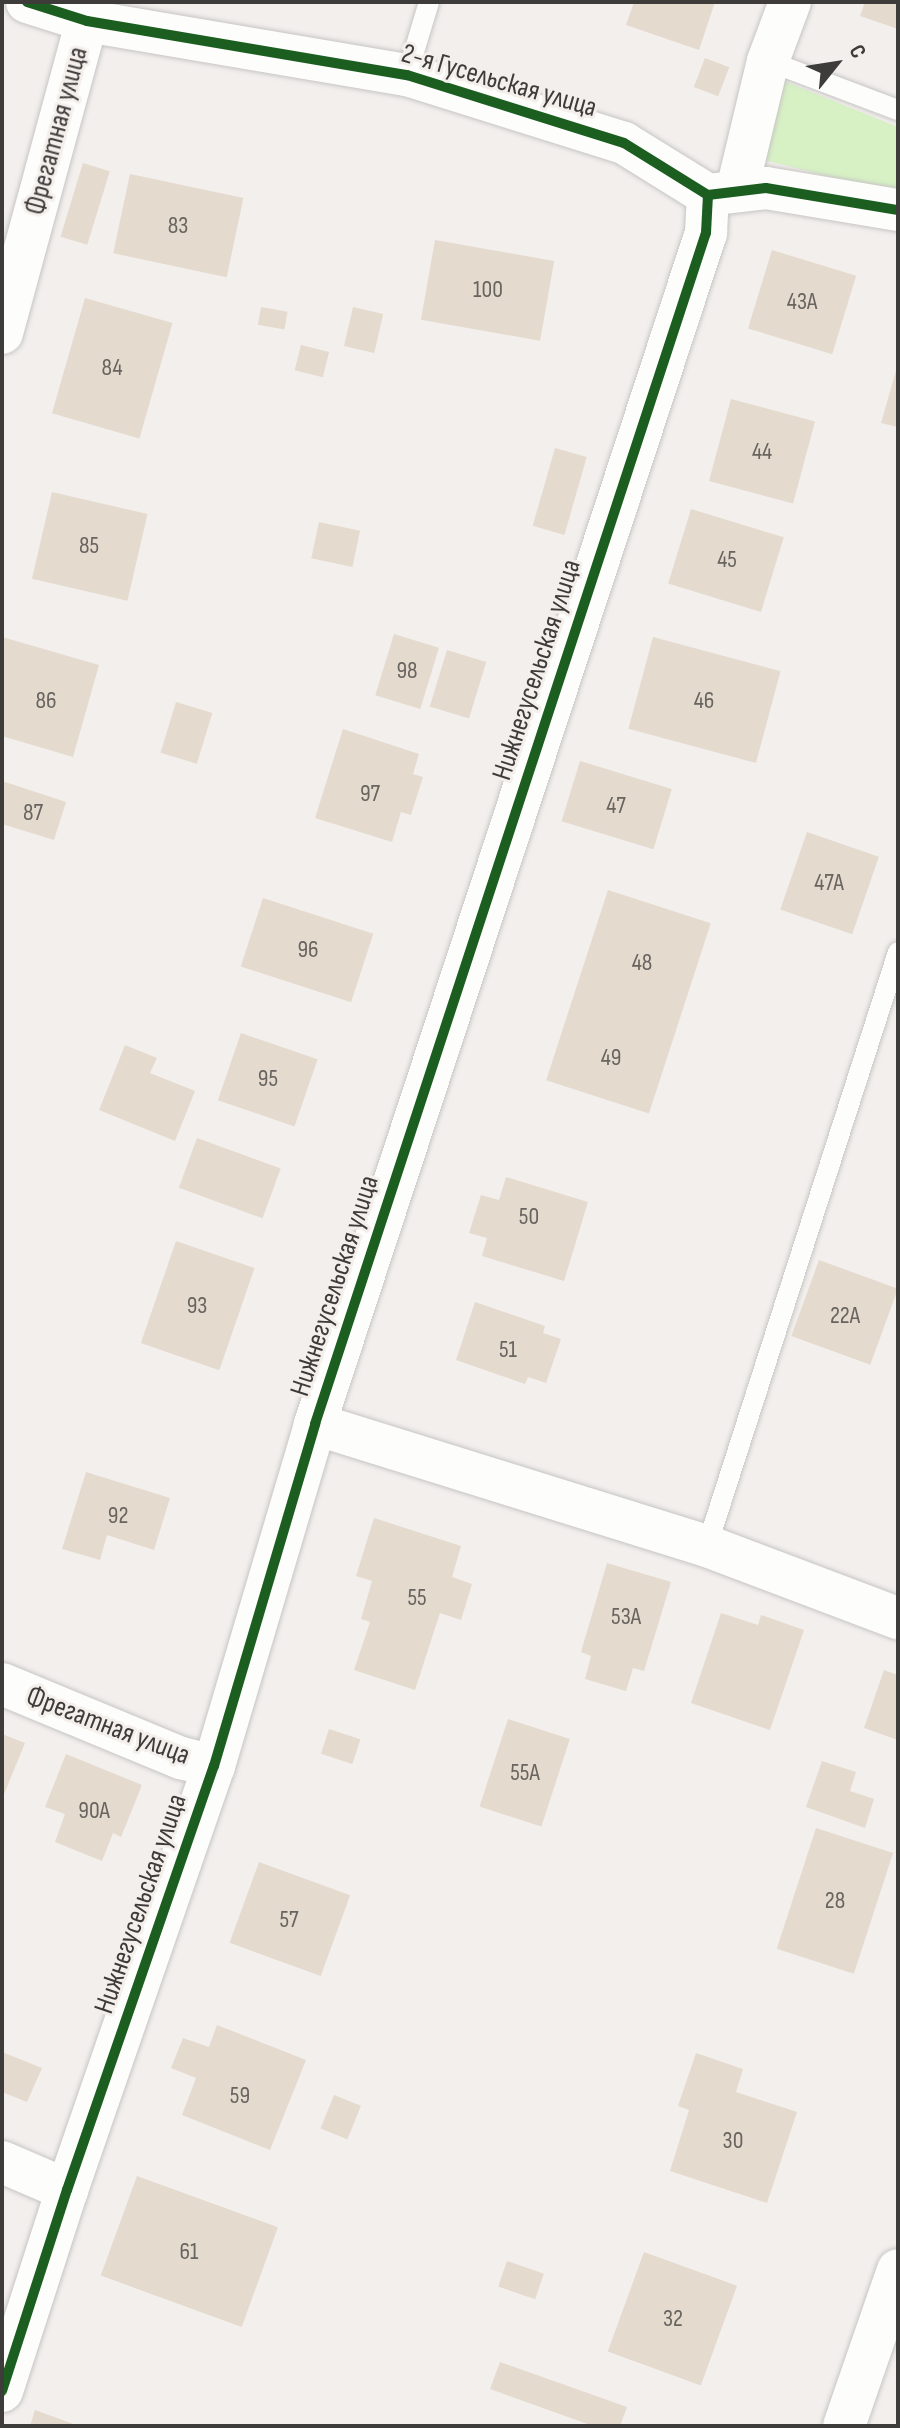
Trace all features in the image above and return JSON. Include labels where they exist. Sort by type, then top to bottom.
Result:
[{"type":"street","name":"2-я Гусельская улица","points":[[27,2],[87,21],[407,75],[624,143],[722,193]]},
{"type":"street","name":"Нижнегусельская улица","points":[[2,2391],[67,2190],[214,1766],[315,1424],[706,233],[790,2]]},
{"type":"street","name":"Фрегатная улица","points":[[2,333],[87,21]]},
{"type":"street","points":[[722,193],[766,188],[898,210]]},
{"type":"street","name":"Нижнегусельская улица","points":[[315,1424],[707,1546],[898,1618]]},
{"type":"street","name":"Фрегатная улица","points":[[2,1684],[181,1758],[214,1766]]},
{"type":"street","points":[[2,2162],[67,2190]]},
{"type":"street","points":[[844,2426],[898,2270]]},
{"type":"lane","points":[[407,75],[429,2]]},
{"type":"lane","points":[[768,61],[898,110]]},
{"type":"lane","points":[[707,1546],[898,952]]},
{"type":"green space","points":[[774,77],[898,127],[898,194],[760,159]]},
{"type":"building","points":[[634,2],[715,2],[699,50],[626,25]]},
{"type":"building","points":[[865,2],[898,2],[898,29],[860,16]]},
{"type":"building","points":[[705,58],[729,67],[718,96],[694,87]]},
{"type":"building","points":[[83,163],[110,171],[87,245],[60,237]]},
{"type":"building","points":[[130,174],[243,198],[227,277],[113,253]]},
{"type":"building","points":[[435,240],[554,261],[540,341],[421,320]]},
{"type":"building","points":[[772,250],[856,276],[832,354],[748,328]]},
{"type":"building","points":[[85,298],[172,323],[139,438],[52,413]]},
{"type":"building","points":[[261,307],[288,312],[284,329],[258,325]]},
{"type":"building","points":[[353,307],[383,314],[374,353],[344,346]]},
{"type":"building","points":[[301,345],[329,352],[323,377],[295,370]]},
{"type":"building","points":[[898,367],[898,427],[881,423]]},
{"type":"building","points":[[731,399],[815,422],[793,504],[709,481]]},
{"type":"building","points":[[555,448],[587,457],[564,535],[533,526]]},
{"type":"building","points":[[52,492],[147,514],[127,601],[32,579]]},
{"type":"building","points":[[691,509],[784,537],[761,612],[668,584]]},
{"type":"building","points":[[319,522],[360,531],[352,567],[311,558]]},
{"type":"building","points":[[394,634],[439,648],[420,709],[375,695]]},
{"type":"building","points":[[2,637],[99,665],[73,757],[2,736]]},
{"type":"building","points":[[653,637],[781,671],[756,763],[628,729]]},
{"type":"building","points":[[447,650],[486,662],[469,718],[430,706]]},
{"type":"building","points":[[176,702],[212,713],[197,764],[161,753]]},
{"type":"building","points":[[343,729],[419,754],[413,774],[423,777],[411,815],[401,812],[392,842],[315,818]]},
{"type":"building","points":[[580,761],[672,789],[653,849],[562,821]]},
{"type":"building","points":[[2,781],[66,802],[54,840],[2,824]]},
{"type":"building","points":[[807,832],[879,857],[852,934],[780,910]]},
{"type":"building","points":[[608,890],[711,923],[649,1114],[546,1080]]},
{"type":"building","points":[[263,898],[373,934],[351,1002],[241,966]]},
{"type":"building","points":[[241,1033],[318,1059],[294,1127],[218,1100]]},
{"type":"building","points":[[125,1045],[157,1058],[150,1073],[195,1091],[175,1141],[99,1110]]},
{"type":"building","points":[[197,1138],[281,1168],[263,1218],[179,1188]]},
{"type":"building","points":[[506,1177],[588,1202],[564,1281],[482,1256],[487,1238],[469,1233],[481,1195],[499,1200]]},
{"type":"building","points":[[176,1241],[254,1268],[219,1370],[141,1343]]},
{"type":"building","points":[[819,1260],[898,1289],[870,1365],[791,1336]]},
{"type":"building","points":[[475,1302],[545,1326],[543,1333],[561,1339],[546,1383],[528,1377],[525,1384],[456,1360]]},
{"type":"building","points":[[86,1472],[170,1498],[154,1550],[107,1535],[100,1560],[62,1549]]},
{"type":"building","points":[[374,1518],[461,1546],[452,1577],[472,1584],[461,1620],[440,1613],[415,1690],[354,1670],[370,1622],[361,1619],[372,1581],[356,1576]]},
{"type":"building","points":[[607,1563],[671,1582],[644,1671],[633,1668],[626,1691],[585,1679],[591,1656],[581,1652]]},
{"type":"building","points":[[721,1613],[758,1625],[761,1615],[804,1630],[770,1730],[691,1703]]},
{"type":"building","points":[[884,1670],[898,1675],[898,1740],[864,1728]]},
{"type":"building","points":[[508,1719],[570,1739],[541,1827],[480,1806]]},
{"type":"building","points":[[329,1729],[360,1739],[352,1764],[321,1754]]},
{"type":"building","points":[[2,1734],[25,1743],[2,1799]]},
{"type":"building","points":[[66,1754],[142,1785],[121,1837],[113,1833],[102,1861],[55,1842],[65,1814],[45,1807]]},
{"type":"building","points":[[822,1761],[856,1772],[850,1791],[874,1799],[865,1828],[806,1807]]},
{"type":"building","points":[[816,1828],[893,1853],[854,1974],[777,1949]]},
{"type":"building","points":[[259,1862],[350,1895],[321,1976],[230,1943]]},
{"type":"building","points":[[217,2025],[306,2060],[270,2150],[182,2115],[196,2078],[171,2068],[183,2038],[209,2047]]},
{"type":"building","points":[[2,2052],[42,2068],[27,2102],[2,2092]]},
{"type":"building","points":[[696,2053],[743,2069],[736,2092],[797,2112],[767,2203],[670,2171],[689,2110],[678,2106]]},
{"type":"building","points":[[334,2095],[361,2106],[347,2139],[321,2128]]},
{"type":"building","points":[[137,2176],[278,2227],[242,2327],[101,2276]]},
{"type":"building","points":[[644,2252],[737,2286],[701,2385],[608,2352]]},
{"type":"building","points":[[507,2261],[544,2274],[535,2299],[498,2287]]},
{"type":"building","points":[[500,2362],[627,2407],[620,2426],[593,2426],[490,2389]]},
{"type":"building","points":[[35,2410],[79,2426],[30,2426]]},
{"type":"cycle path","points":[[27,2],[87,21],[407,75],[624,143],[708,195],[766,188],[898,210]]},
{"type":"cycle path","points":[[2,2391],[67,2190],[214,1766],[315,1424],[706,233],[708,195]]}]
